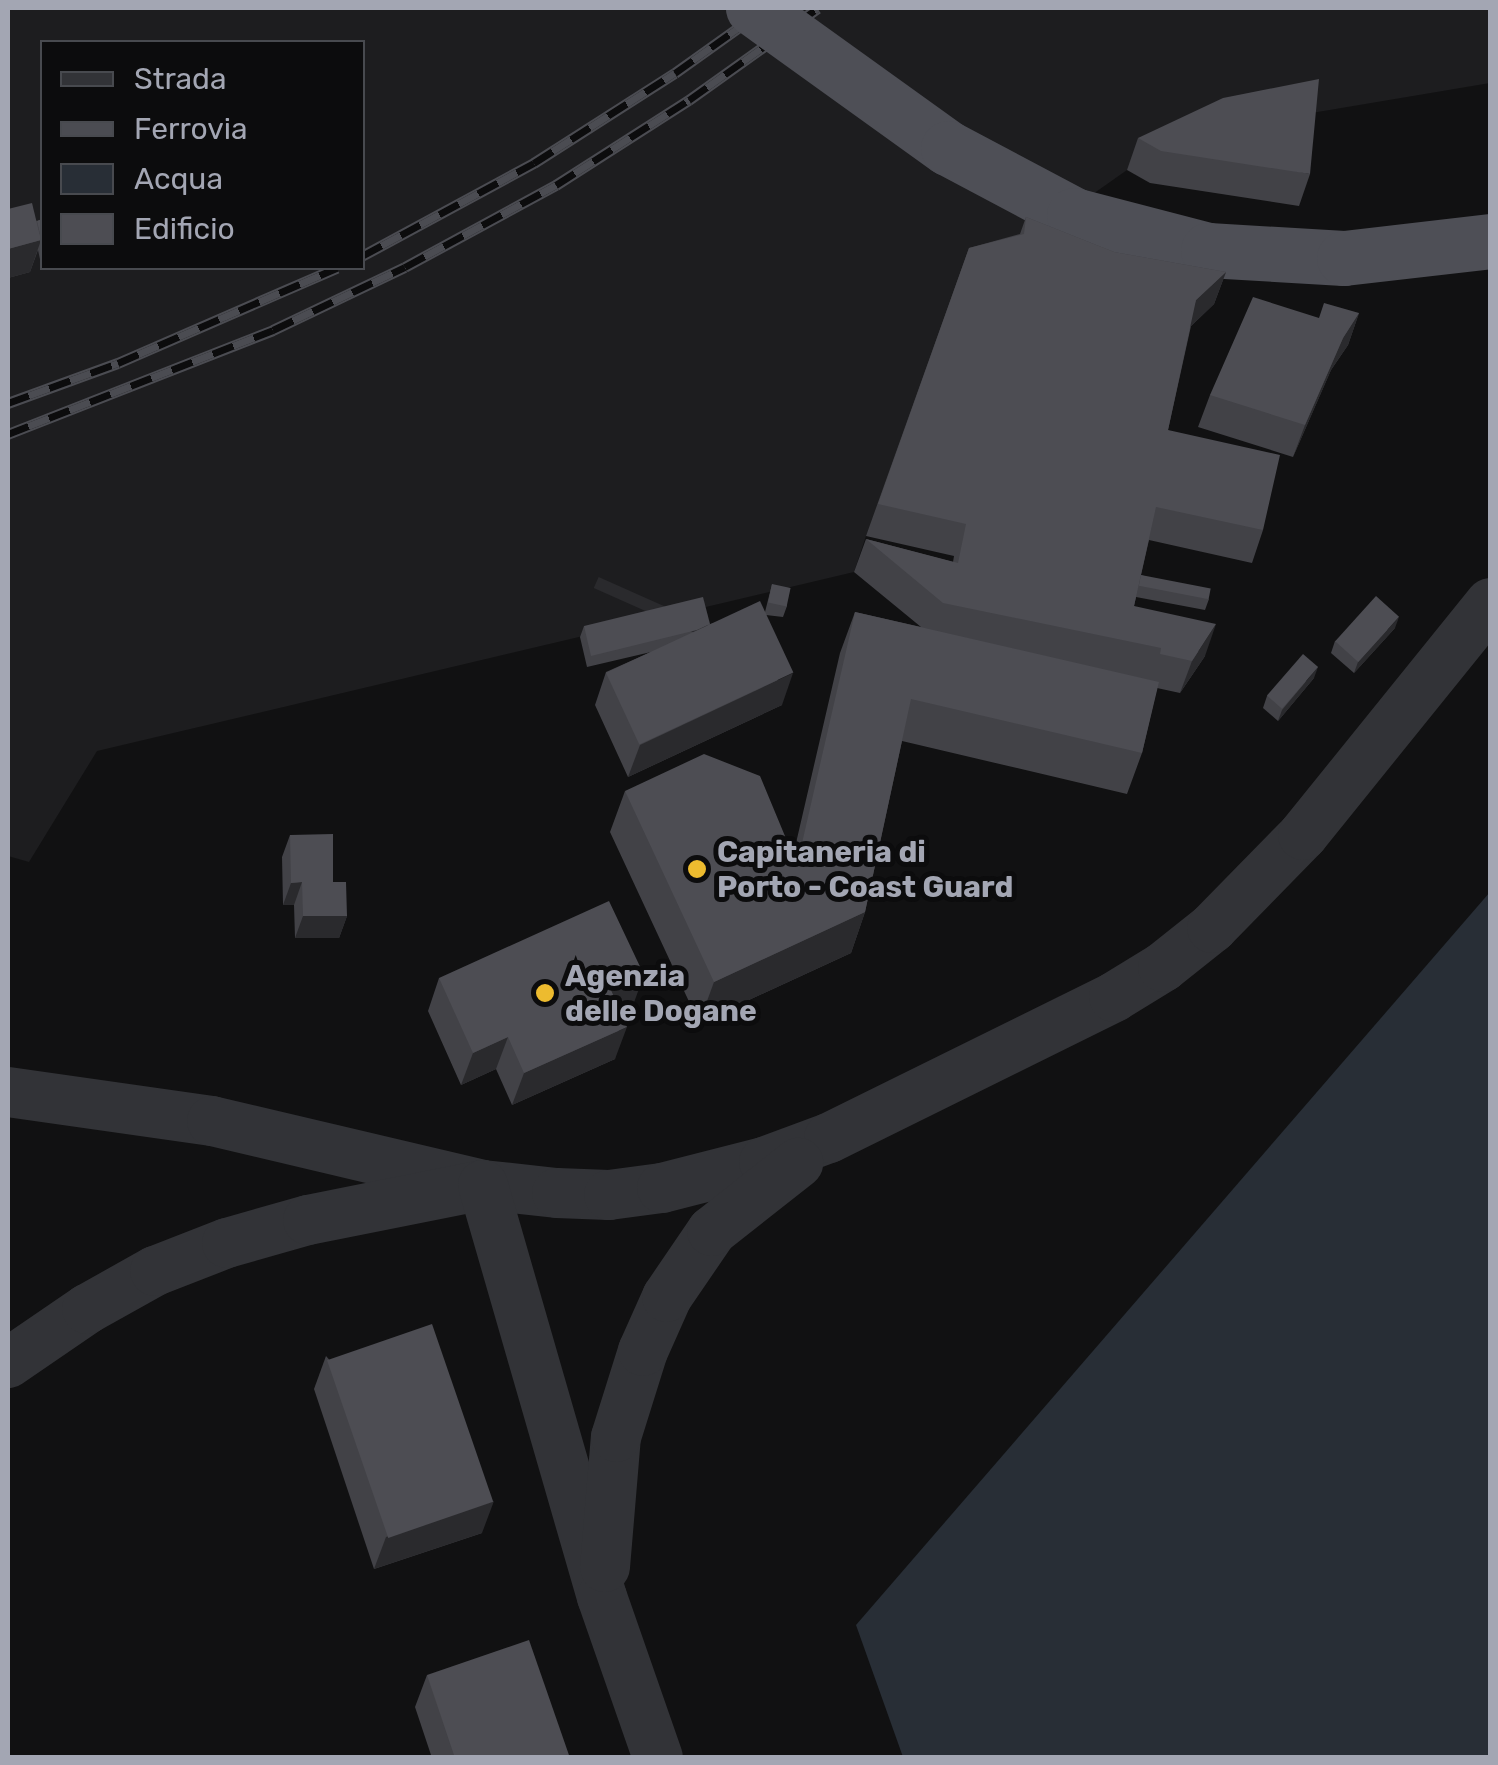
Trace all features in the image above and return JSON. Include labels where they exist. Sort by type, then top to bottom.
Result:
[{"type":"main road","points":[[753,8],[948,148],[1074,215],[1208,250],[1344,258],[1490,241]]},
{"type":"street","points":[[8,1092],[212,1121],[483,1185],[609,1195],[662,1188],[733,1171],[829,1138],[1114,997],[1187,948],[1304,836],[1490,603]]},
{"type":"street","points":[[602,1597],[616,1438],[643,1351],[667,1297],[712,1231],[829,1138]]},
{"type":"street","points":[[8,1363],[86,1309],[156,1271],[227,1243],[308,1220],[483,1185]]},
{"type":"street","points":[[483,1185],[602,1597],[658,1758]]},
{"type":"shaded area","points":[[8,8],[1490,8],[1490,83],[1211,130],[1127,170],[1015,249],[866,536],[854,572],[97,751],[29,862],[8,856]]},
{"type":"water","points":[[1490,892],[1490,1757],[903,1757],[856,1625]]},
{"type":"building","points":[[1319,79],[1310,174],[1161,151],[1138,138],[1223,98]]},
{"type":"building","points":[[32,203],[40,240],[8,249],[8,209]]},
{"type":"building","points":[[1026,217],[1114,252],[1226,272],[1196,300],[1168,430],[1280,455],[1263,530],[1156,507],[1134,606],[1216,624],[1192,661],[1160,654],[1161,648],[943,603],[866,539],[958,563],[966,524],[878,504],[969,248],[1024,234]]},
{"type":"building","points":[[1253,297],[1319,318],[1324,303],[1359,313],[1343,338],[1305,425],[1210,395]]},
{"type":"building","points":[[1141,575],[1211,589],[1209,599],[1139,586]]},
{"type":"building","points":[[772,584],[791,588],[787,607],[768,603]]},
{"type":"building","points":[[1376,596],[1399,617],[1358,662],[1335,641]]},
{"type":"building","points":[[703,597],[710,624],[591,656],[584,626]]},
{"type":"building","points":[[760,601],[793,673],[639,744],[606,673]]},
{"type":"building","name":"Capitaneria di Porto - Coast Guard","points":[[855,612],[1159,682],[1142,753],[911,699],[865,912],[714,982],[625,791],[704,754],[760,776],[797,865]]},
{"type":"building","points":[[1303,654],[1318,667],[1282,709],[1267,696]]},
{"type":"building","points":[[333,834],[333,882],[346,882],[347,916],[303,916],[302,882],[291,883],[290,835]]},
{"type":"building","points":[[609,901],[644,975],[611,990],[627,1027],[524,1073],[508,1037],[473,1053],[439,978]]},
{"type":"building","points":[[432,1324],[493,1502],[388,1538],[327,1360]]},
{"type":"building","points":[[529,1640],[570,1758],[455,1758],[427,1675]]},
{"type":"railway","points":[[365,254],[534,163],[675,73],[766,8]]},
{"type":"railway","points":[[8,434],[273,330],[405,267],[556,185],[689,100],[818,8]]},
{"type":"railway","points":[[8,403],[118,363],[332,270]]},
{"type":"place","name":"Capitaneria di Porto - Coast Guard","points":[[697,869]]},
{"type":"place","name":"Agenzia delle Dogane","points":[[545,993]]}]
